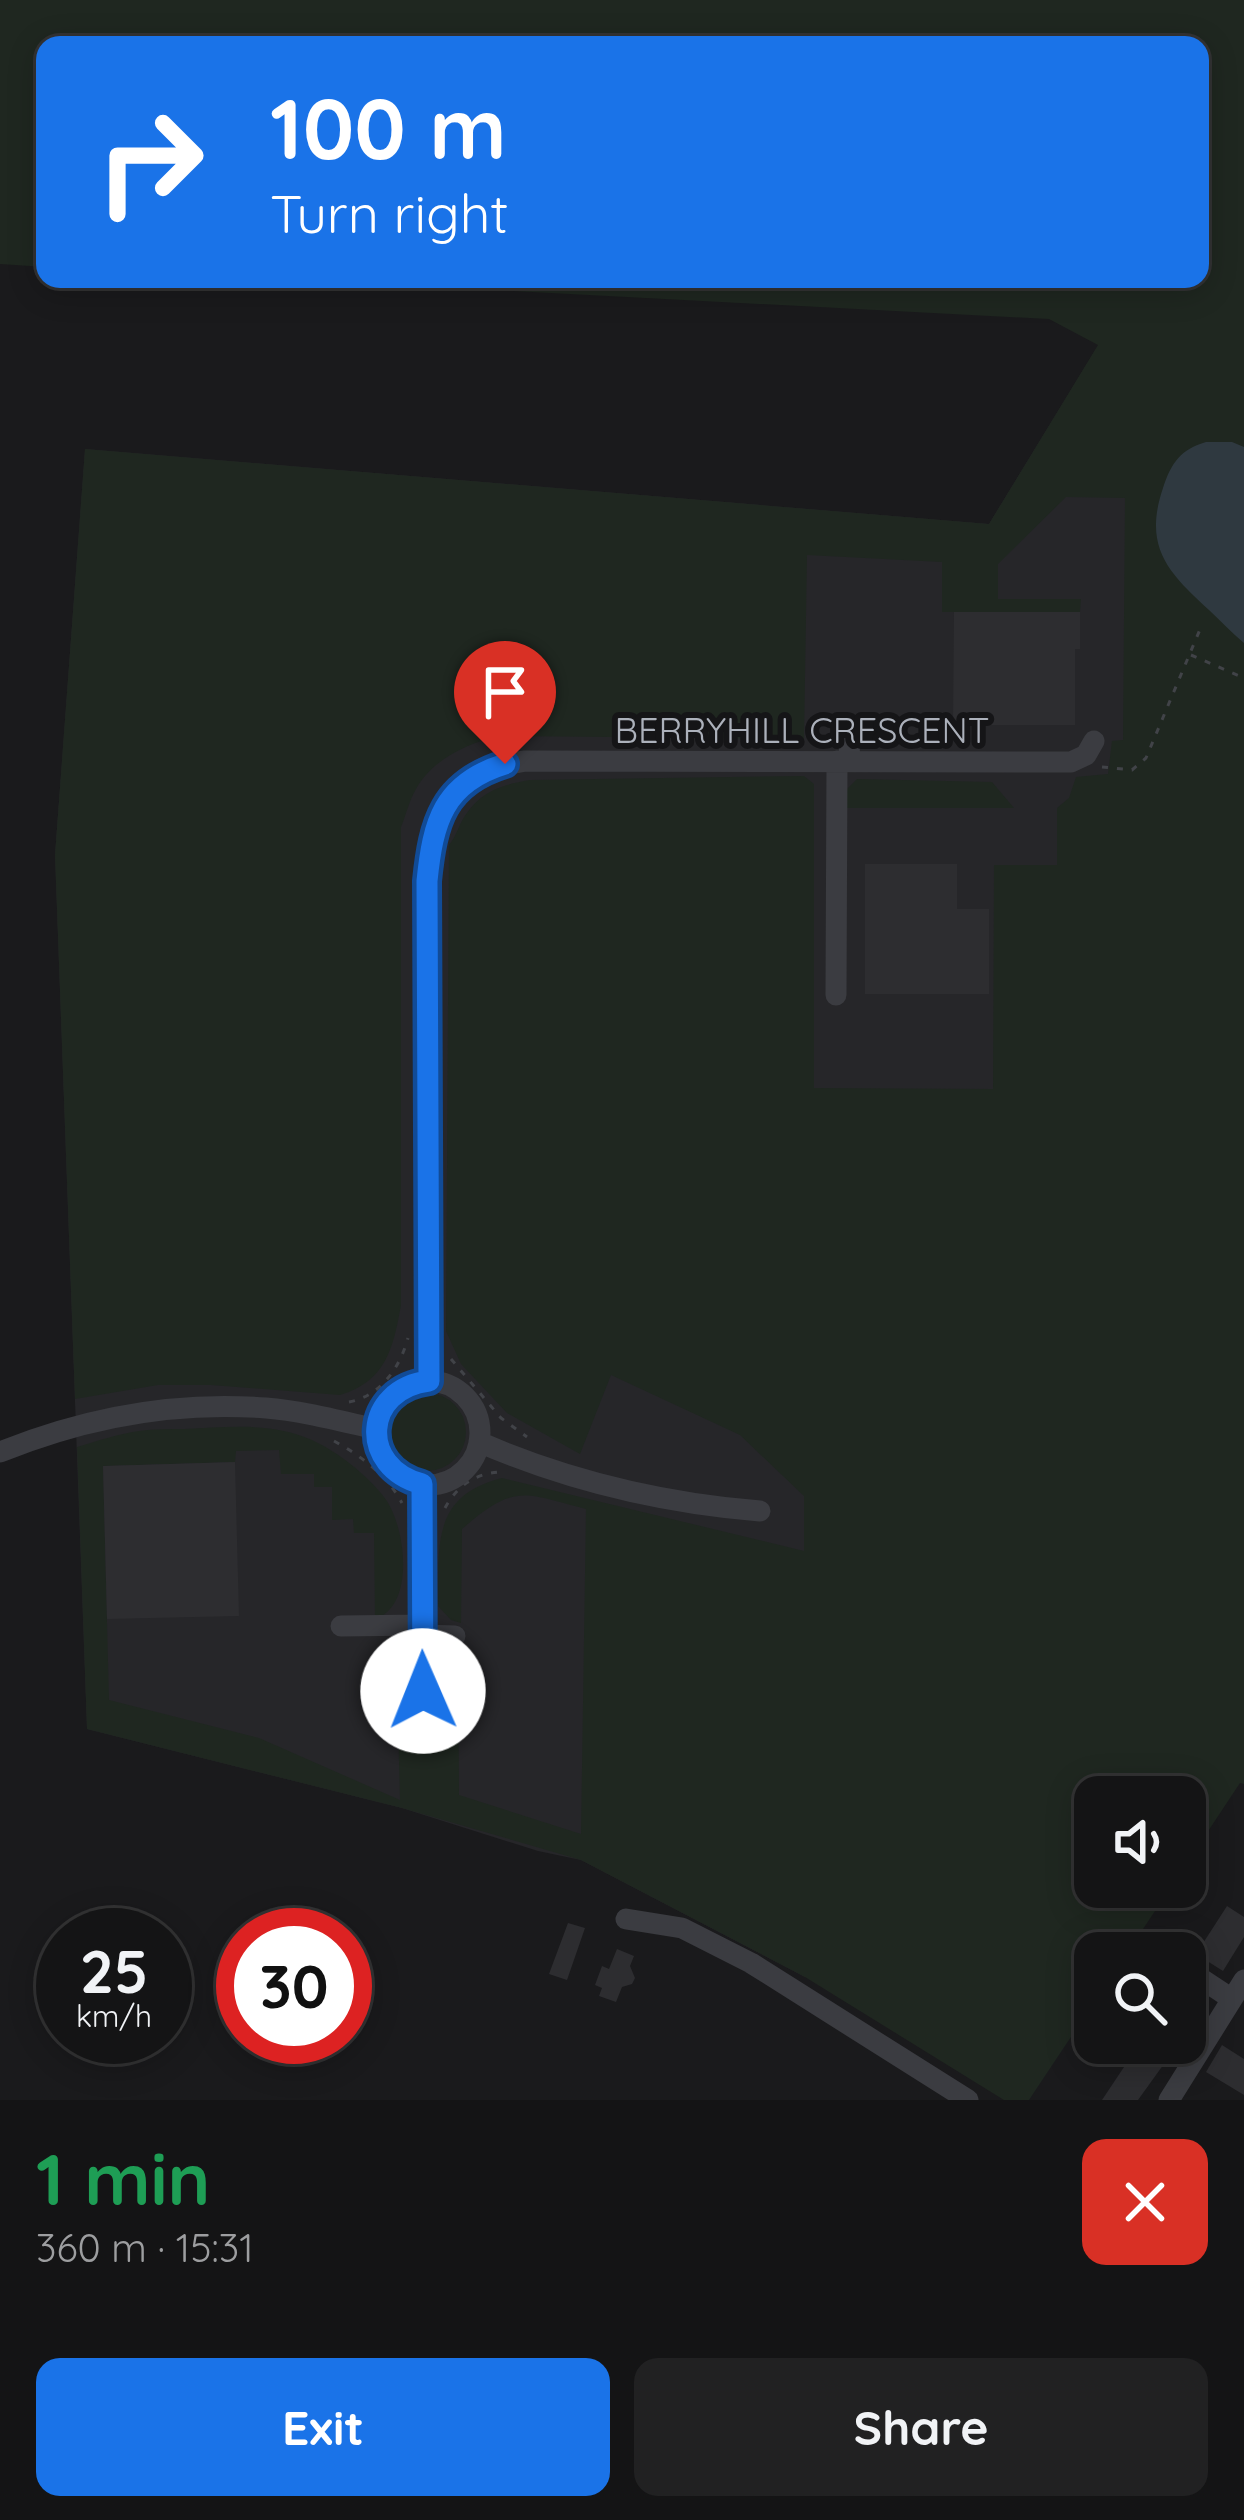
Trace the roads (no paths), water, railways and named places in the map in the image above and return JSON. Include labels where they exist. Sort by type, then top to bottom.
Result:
[{"type":"street","points":[[836,994],[843,761],[850,724]]},
{"type":"street","name":"BERRYHILL CRESCENT","points":[[429,1381],[427,881],[431,844],[452,794],[484,770],[525,761],[1071,762],[1086,755],[1094,741]]},
{"type":"street","points":[[429,1381],[462,1393],[480,1424],[474,1457],[453,1479],[438,1484],[407,1480],[394,1472],[384,1460],[376,1430],[388,1400],[413,1383],[429,1381]]},
{"type":"street","points":[[0,1452],[49,1432],[97,1420],[200,1407],[270,1408],[376,1430]]},
{"type":"street","points":[[479,1442],[606,1486],[679,1502],[760,1511]]},
{"type":"street","points":[[422,1484],[423,1691]]},
{"type":"street","points":[[340,1626],[455,1636]]},
{"type":"street","points":[[626,1919],[682,1928],[751,1964],[968,2100]]},
{"type":"street","points":[[1173,2098],[1238,1989],[1206,1976]]}]
